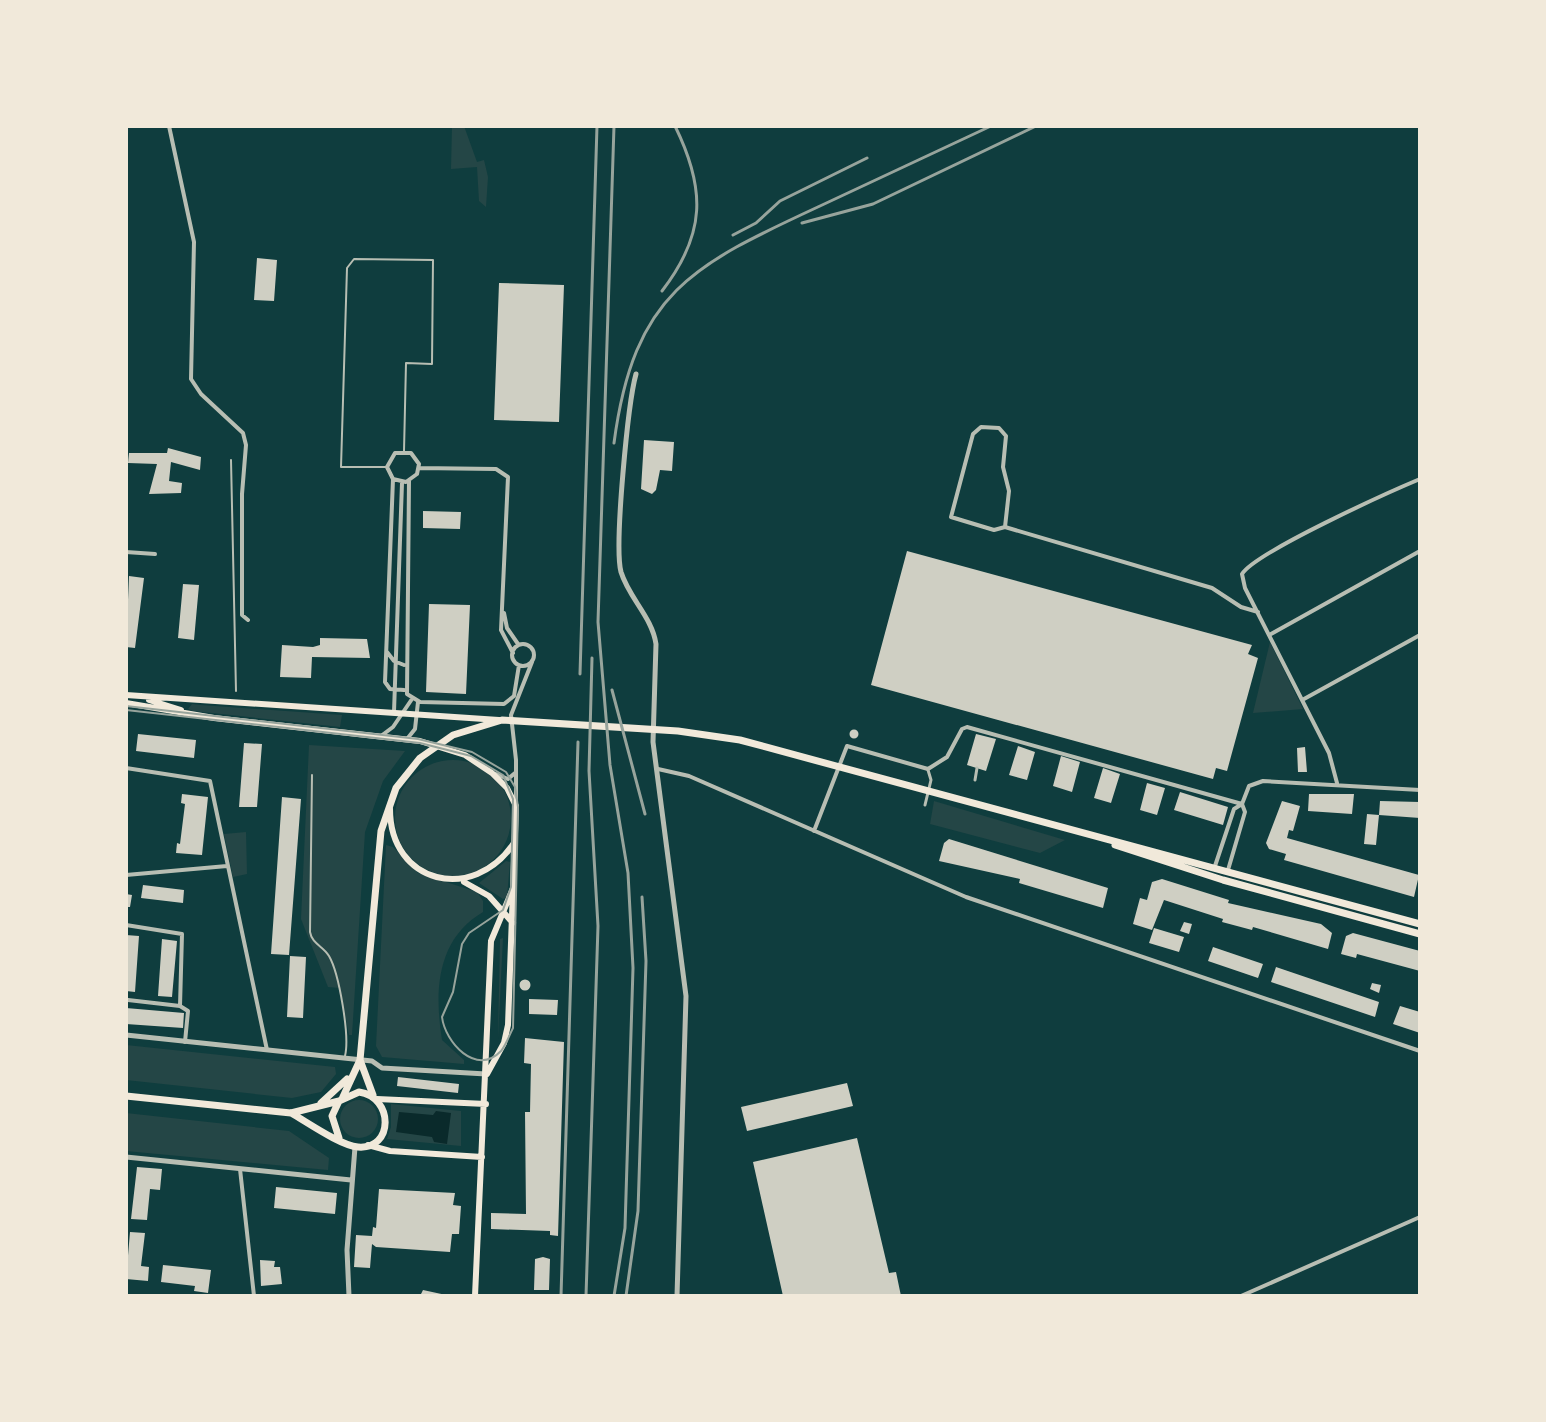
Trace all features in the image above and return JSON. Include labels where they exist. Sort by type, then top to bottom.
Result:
[{"type":"main road","points":[[126,695],[725,737],[1102,839],[1215,866],[1420,924]]},
{"type":"main road","points":[[137,697],[199,716]]},
{"type":"main road","points":[[126,703],[199,716],[420,741],[444,747],[480,764],[507,788],[516,806],[508,1025],[504,1043],[487,1074]]},
{"type":"main road","points":[[339,1138],[332,1124],[360,1055],[376,855],[390,803],[411,766],[441,741],[463,730],[502,720]]},
{"type":"main road","points":[[390,803],[396,842],[422,871],[437,878],[463,881],[489,896],[513,923]]},
{"type":"main road","points":[[1102,839],[1181,867],[1420,934]]},
{"type":"main road","points":[[463,881],[497,864],[515,840]]},
{"type":"main road","points":[[475,1296],[491,941],[514,886]]},
{"type":"main road","points":[[291,1113],[355,1147],[368,1145],[379,1138],[387,1122],[383,1105],[375,1097],[360,1055]]},
{"type":"main road","points":[[313,1108],[333,1094],[356,1068]]},
{"type":"main road","points":[[126,1096],[291,1113],[359,1092],[375,1097],[486,1104]]},
{"type":"main road","points":[[368,1145],[390,1151],[482,1157]]},
{"type":"street","points":[[169,126],[194,242],[191,379],[201,394],[243,433],[246,445],[242,494],[242,615],[248,620]]},
{"type":"street","points":[[636,374],[627,443],[620,566],[655,636],[653,742],[686,996],[677,1296]]},
{"type":"street","points":[[1005,527],[1009,491],[1003,467],[1006,436],[999,428],[981,427],[973,434],[949,515],[994,530],[1005,527],[1212,588],[1241,607],[1258,612]]},
{"type":"street","points":[[404,451],[414,455],[419,468],[496,469],[507,474],[501,634],[519,665],[514,696],[504,704],[418,702],[405,690],[387,686],[385,668],[393,479],[387,467],[392,455],[404,451]]},
{"type":"street","points":[[393,479],[402,483],[409,481],[419,468]]},
{"type":"street","points":[[1337,784],[1329,753],[1304,699],[1242,579],[1249,565],[1420,479]]},
{"type":"street","points":[[405,690],[409,481]]},
{"type":"street","points":[[394,712],[402,483]]},
{"type":"street","points":[[1271,634],[1420,551]]},
{"type":"street","points":[[126,552],[155,554]]},
{"type":"street","points":[[503,607],[507,628],[519,645],[532,647],[532,662],[511,713],[517,770],[516,806]]},
{"type":"street","points":[[1304,699],[1420,635]]},
{"type":"street","points":[[513,653],[519,645]]},
{"type":"street","points":[[386,649],[394,661],[406,667]]},
{"type":"street","points":[[385,668],[394,661]]},
{"type":"street","points":[[519,665],[532,662]]},
{"type":"street","points":[[381,736],[393,727],[412,699]]},
{"type":"street","points":[[418,702],[415,729],[420,741]]},
{"type":"street","points":[[504,704],[511,713]]},
{"type":"street","points":[[813,831],[847,746],[928,769],[947,757],[959,734],[967,727],[1242,804]]},
{"type":"street","points":[[407,739],[415,729]]},
{"type":"street","points":[[480,764],[504,778],[512,778],[517,770]]},
{"type":"street","points":[[126,768],[207,779],[267,1050]]},
{"type":"street","points":[[975,780],[977,768]]},
{"type":"street","points":[[658,769],[681,773],[966,897],[1420,1051]]},
{"type":"street","points":[[925,805],[931,780],[928,769]]},
{"type":"street","points":[[1215,866],[1234,809],[1242,804],[1249,786],[1263,781],[1420,790]]},
{"type":"street","points":[[1228,870],[1245,812],[1242,804]]},
{"type":"street","points":[[126,875],[227,866]]},
{"type":"street","points":[[126,925],[182,934],[180,1006]]},
{"type":"street","points":[[128,1000],[180,1006],[188,1011],[185,1042]]},
{"type":"street","points":[[126,1035],[345,1058],[360,1055],[382,1068],[487,1074]]},
{"type":"street","points":[[349,1296],[347,1250],[355,1147]]},
{"type":"street","points":[[126,1157],[351,1180]]},
{"type":"street","points":[[240,1169],[254,1296]]},
{"type":"street","points":[[1241,1296],[1420,1217]]},
{"type":"lane","points":[[387,467],[341,467],[350,261],[433,260],[432,364],[406,363],[404,451]]},
{"type":"lane","points":[[231,460],[236,691]]},
{"type":"lane","points":[[312,775],[310,936],[332,961],[347,1039],[345,1058]]},
{"type":"shaded area","points":[[452,126],[464,126],[477,162],[484,160],[488,177],[486,207],[479,201],[477,167],[451,169]]},
{"type":"shaded area","points":[[1270,642],[1303,709],[1253,713]]},
{"type":"shaded area","points":[[192,704],[342,715],[340,727],[193,711],[188,709]]},
{"type":"shaded area","points":[[309,745],[405,751],[383,781],[365,832],[352,1035],[349,1035],[340,988],[328,987],[301,919]]},
{"type":"shaded area","points":[[453,760],[475,764],[494,777],[507,796],[511,818],[507,840],[494,859],[475,872],[453,876],[431,872],[412,859],[399,840],[395,818],[399,796],[412,777],[431,764]]},
{"type":"shaded area","points":[[934,801],[1065,840],[1040,853],[930,824]]},
{"type":"shaded area","points":[[246,832],[247,874],[233,877],[224,834]]},
{"type":"shaded area","points":[[386,845],[393,847],[418,873],[477,892],[483,901],[483,912],[456,936],[448,951],[439,985],[442,1040],[464,1060],[464,1064],[382,1057],[376,1046]]},
{"type":"shaded area","points":[[506,861],[510,862],[507,897],[503,899],[479,883]]},
{"type":"shaded area","points":[[503,938],[498,1039],[500,939]]},
{"type":"shaded area","points":[[126,1045],[335,1067],[336,1074],[321,1092],[292,1098],[126,1080]]},
{"type":"shaded area","points":[[359,1100],[373,1105],[378,1119],[373,1133],[359,1138],[345,1133],[340,1119],[345,1105]]},
{"type":"shaded area","points":[[391,1104],[461,1111],[461,1146],[387,1139],[391,1127]]},
{"type":"shaded area","points":[[436,1111],[451,1113],[447,1144],[434,1142],[432,1137],[396,1132],[399,1112],[433,1115]]},
{"type":"shaded area","points":[[126,1113],[289,1131],[329,1158],[328,1170],[126,1151]]},
{"type":"building","points":[[257,258],[277,260],[274,301],[254,300]]},
{"type":"building","points":[[499,283],[564,285],[559,422],[494,420]]},
{"type":"building","points":[[644,440],[674,442],[672,471],[660,470],[656,490],[652,494],[641,489]]},
{"type":"building","points":[[168,448],[201,457],[200,470],[171,462],[169,481],[182,483],[181,493],[149,494],[157,464],[128,463],[129,453],[167,453]]},
{"type":"building","points":[[423,511],[461,512],[460,529],[423,528]]},
{"type":"building","points":[[907,551],[1252,645],[1248,654],[1258,658],[1227,771],[1216,768],[1213,779],[871,685]]},
{"type":"building","points":[[129,576],[144,578],[135,648],[126,647]]},
{"type":"building","points":[[183,584],[199,585],[194,640],[178,638]]},
{"type":"building","points":[[429,604],[470,605],[466,694],[426,692]]},
{"type":"building","points":[[320,638],[367,639],[370,658],[312,657],[311,678],[280,677],[282,645],[313,647],[320,645]]},
{"type":"building","points":[[854,729],[859,734],[854,739],[849,734]]},
{"type":"building","points":[[138,734],[196,740],[194,758],[136,751]]},
{"type":"building","points":[[976,734],[996,739],[986,771],[967,765]]},
{"type":"building","points":[[244,743],[262,744],[257,807],[239,807]]},
{"type":"building","points":[[1018,746],[1035,752],[1027,780],[1009,775]]},
{"type":"building","points":[[1305,747],[1307,772],[1298,772],[1297,748]]},
{"type":"building","points":[[1061,756],[1080,762],[1072,792],[1053,786]]},
{"type":"building","points":[[1103,768],[1120,774],[1111,803],[1094,798]]},
{"type":"building","points":[[1147,783],[1165,788],[1157,815],[1140,810]]},
{"type":"building","points":[[1180,792],[1228,807],[1223,825],[1174,810]]},
{"type":"building","points":[[182,794],[208,797],[202,855],[176,853],[185,804],[181,803]]},
{"type":"building","points":[[1309,794],[1354,794],[1352,814],[1308,811]]},
{"type":"building","points":[[282,797],[301,799],[289,955],[271,954]]},
{"type":"building","points":[[1282,801],[1300,806],[1293,831],[1289,830],[1287,838],[1419,875],[1414,897],[1284,860],[1286,854],[1269,849],[1266,843]]},
{"type":"building","points":[[1380,801],[1420,802],[1420,818],[1379,815]]},
{"type":"building","points":[[1367,814],[1379,815],[1376,845],[1364,844]]},
{"type":"building","points":[[949,839],[1108,888],[1103,908],[1019,883],[1020,879],[939,861],[944,843]]},
{"type":"building","points":[[1162,879],[1229,900],[1228,903],[1321,924],[1332,933],[1328,949],[1253,927],[1252,930],[1222,922],[1223,919],[1164,900],[1152,930],[1133,924],[1140,898],[1147,900],[1152,882]]},
{"type":"building","points":[[143,885],[184,890],[183,903],[141,898]]},
{"type":"building","points":[[126,894],[132,895],[130,907],[126,907]]},
{"type":"building","points":[[1184,922],[1192,924],[1189,934],[1180,931]]},
{"type":"building","points":[[1154,928],[1184,937],[1179,952],[1149,943]]},
{"type":"building","points":[[1353,933],[1420,951],[1420,971],[1357,954],[1356,958],[1341,954],[1346,936]]},
{"type":"building","points":[[126,935],[139,936],[135,992],[126,991]]},
{"type":"building","points":[[162,939],[177,941],[172,997],[158,996]]},
{"type":"building","points":[[1213,947],[1263,964],[1258,978],[1208,961]]},
{"type":"building","points":[[290,956],[306,957],[303,1018],[287,1017]]},
{"type":"building","points":[[1276,967],[1379,1002],[1375,1017],[1271,982]]},
{"type":"building","points":[[525,980],[530,985],[525,990],[520,985]]},
{"type":"building","points":[[1372,983],[1381,985],[1379,993],[1370,989]]},
{"type":"building","points":[[529,999],[558,1000],[557,1015],[529,1014]]},
{"type":"building","points":[[1400,1006],[1420,1012],[1420,1033],[1393,1024]]},
{"type":"building","points":[[126,1008],[184,1013],[183,1028],[126,1024]]},
{"type":"building","points":[[525,1038],[564,1042],[558,1236],[550,1235],[550,1231],[491,1229],[491,1213],[526,1214],[525,1112],[530,1112],[531,1064],[524,1063]]},
{"type":"building","points":[[398,1077],[459,1084],[458,1093],[397,1086]]},
{"type":"building","points":[[847,1083],[853,1106],[747,1131],[741,1107]]},
{"type":"building","points":[[857,1138],[889,1273],[896,1272],[901,1296],[783,1296],[753,1162]]},
{"type":"building","points":[[137,1167],[162,1169],[160,1190],[150,1189],[147,1220],[131,1219]]},
{"type":"building","points":[[276,1187],[337,1193],[335,1214],[274,1208]]},
{"type":"building","points":[[379,1189],[455,1193],[453,1205],[461,1206],[459,1234],[452,1234],[450,1252],[376,1247],[372,1244],[370,1268],[354,1267],[356,1235],[372,1236],[373,1227],[376,1228]]},
{"type":"building","points":[[130,1232],[145,1233],[141,1266],[149,1267],[148,1281],[126,1279]]},
{"type":"building","points":[[535,1259],[550,1259],[549,1290],[534,1290]]},
{"type":"building","points":[[260,1260],[275,1261],[274,1267],[280,1267],[282,1284],[261,1286]]},
{"type":"building","points":[[163,1265],[211,1270],[208,1293],[194,1291],[195,1286],[161,1282]]},
{"type":"building","points":[[423,1290],[446,1295],[446,1296],[420,1296]]},
{"type":"tram line","points":[[126,706],[418,739],[472,752],[506,772],[515,787],[518,807],[513,1028],[501,1051],[482,1060],[463,1053],[449,1037],[442,1017],[453,992],[462,944],[469,933],[503,910],[511,887],[513,799],[503,775],[471,756],[420,743],[126,710]]},
{"type":"railway","points":[[580,674],[597,126]]},
{"type":"railway","points":[[614,126],[598,622],[610,765],[628,873],[633,968],[625,1228],[614,1296]]},
{"type":"railway","points":[[662,291],[687,250],[697,211],[692,170],[675,126]]},
{"type":"railway","points":[[614,443],[623,392],[637,351],[654,317],[677,290],[704,267],[776,227],[991,126]]},
{"type":"railway","points":[[802,223],[873,204],[1036,126]]},
{"type":"railway","points":[[733,235],[756,223],[780,201],[867,158]]},
{"type":"railway","points":[[586,1296],[598,926],[589,771],[592,658]]},
{"type":"railway","points":[[612,690],[645,814]]},
{"type":"railway","points":[[561,1296],[578,742]]},
{"type":"railway","points":[[626,1296],[638,1211],[646,961],[642,897]]}]
